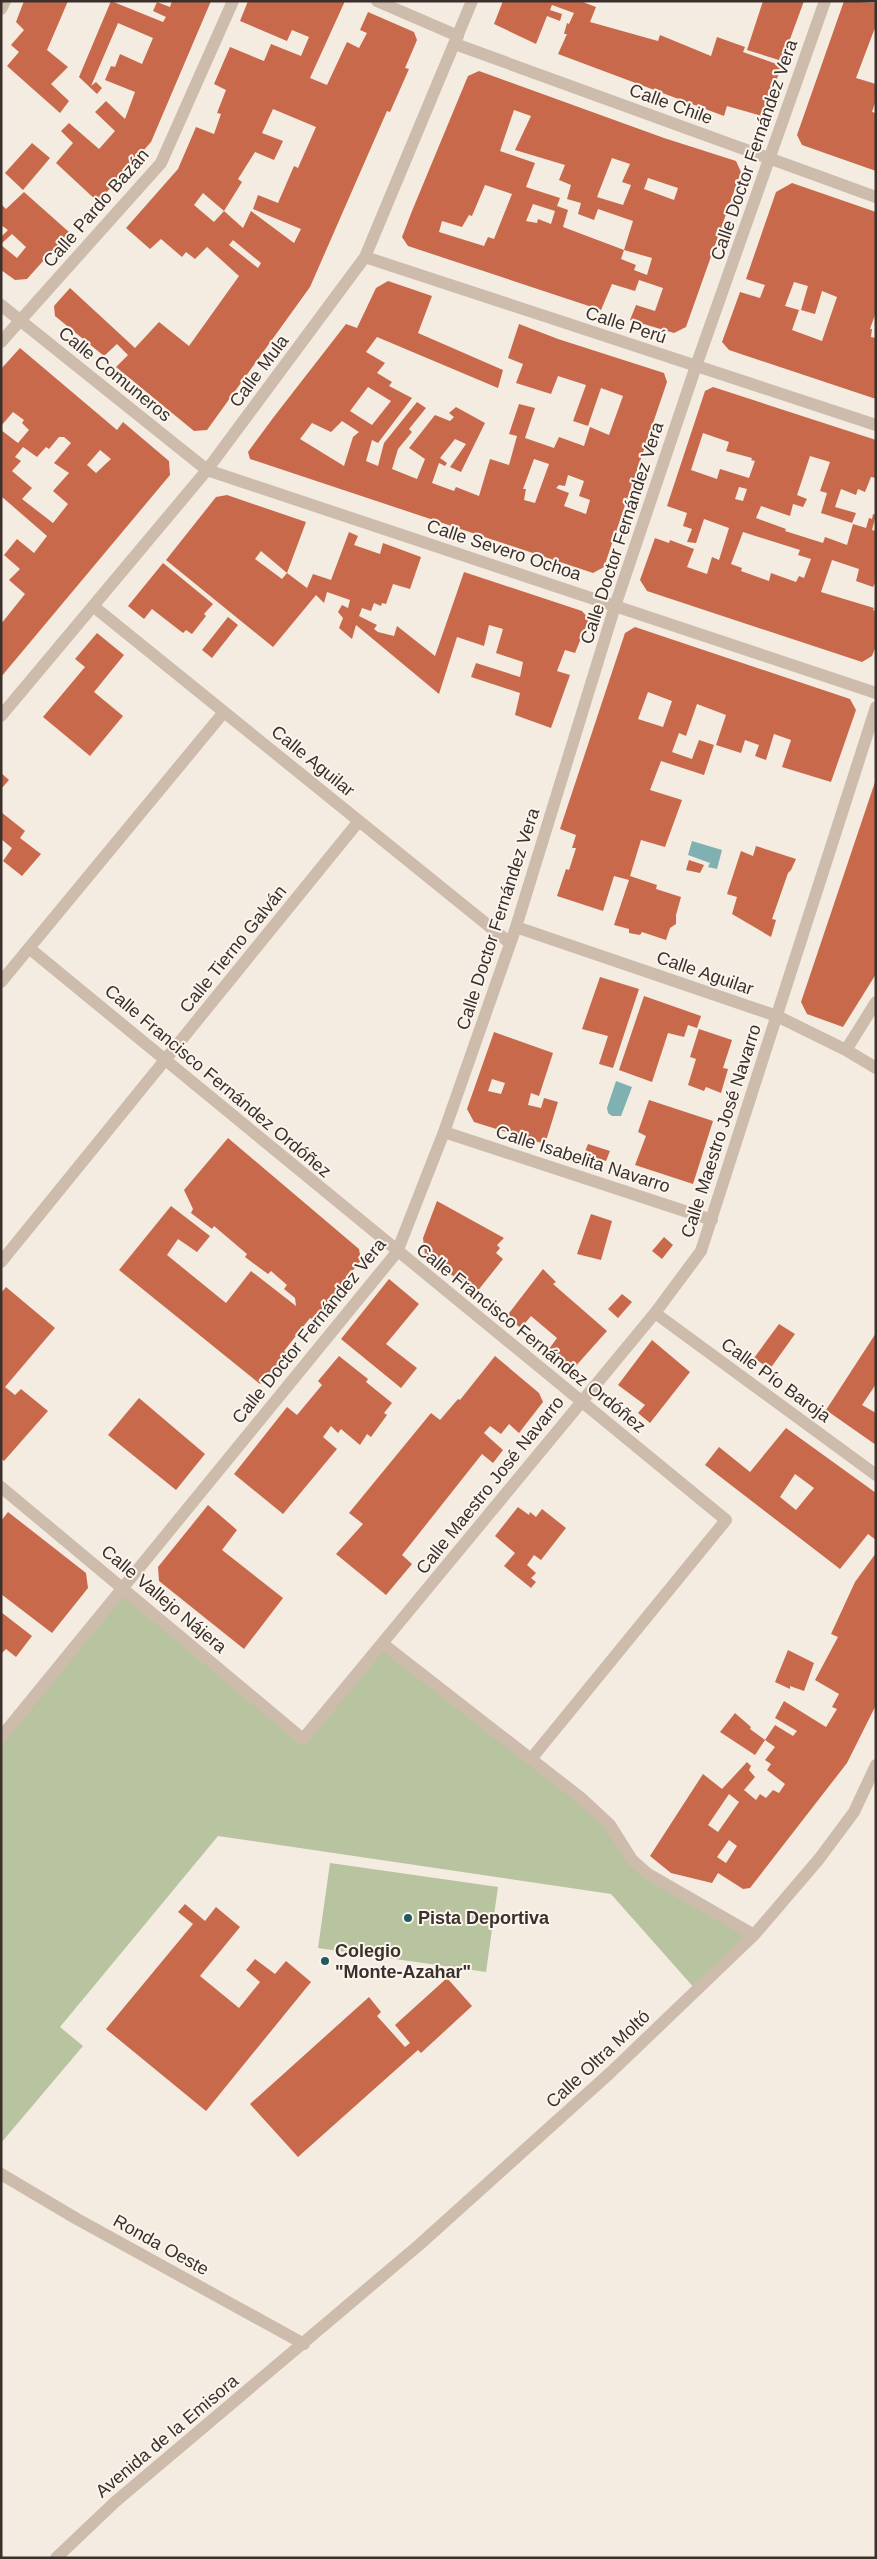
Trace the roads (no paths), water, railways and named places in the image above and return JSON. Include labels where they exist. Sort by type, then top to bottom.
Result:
[{"type":"street","points":[[1,9],[5,1]]},
{"type":"street","name":"Calle Pardo Bazán","points":[[1,342],[161,163],[233,1]]},
{"type":"street","name":"Calle Chile","points":[[377,1],[457,40],[769,159],[876,196]]},
{"type":"street","name":"Calle Mula","points":[[1,716],[207,470],[365,257],[472,1]]},
{"type":"street","name":"Calle Doctor Fernández Vera","points":[[1,1737],[397,1252],[444,1132],[516,927],[615,606],[696,366],[825,1]]},
{"type":"street","name":"Calle Perú","points":[[365,257],[876,425]]},
{"type":"street","name":"Calle Comuneros","points":[[1,305],[207,470]]},
{"type":"street","name":"Calle Severo Ochoa","points":[[207,470],[876,693]]},
{"type":"street","name":"Calle Aguilar","points":[[93,606],[510,943]]},
{"type":"street","name":"Calle Maestro José Navarro","points":[[303,1739],[383,1644],[580,1401],[655,1313],[701,1251],[876,708]]},
{"type":"street","points":[[1,982],[224,712]]},
{"type":"street","name":"Calle Tierno Galván","points":[[1,1262],[359,821]]},
{"type":"street","name":"Calle Aguilar","points":[[516,927],[776,1016],[846,1050],[876,1068]]},
{"type":"street","name":"Calle Francisco Fernández Ordóñez","points":[[29,948],[397,1252],[726,1520],[531,1759]]},
{"type":"street","points":[[846,1050],[876,1002]]},
{"type":"street","name":"Calle Isabelita Navarro","points":[[444,1132],[712,1220]]},
{"type":"street","name":"Calle Pío Baroja","points":[[655,1313],[876,1475]]},
{"type":"street","name":"Calle Vallejo Nájera","points":[[1,1488],[303,1739]]},
{"type":"street","points":[[383,1644],[582,1798],[610,1825],[632,1860],[648,1874],[754,1935]]},
{"type":"street","name":"Calle Oltra Moltó","points":[[304,2344],[420,2245],[603,2080],[754,1935],[819,1859],[854,1812],[876,1765]]},
{"type":"street","name":"Ronda Oeste","points":[[1,2174],[77,2219],[304,2344]]},
{"type":"street","name":"Avenida de la Emisora","points":[[56,2558],[115,2502],[304,2344]]},
{"type":"water","points":[[692,841],[722,850],[717,869],[708,867],[710,863],[688,855]]},
{"type":"water","points":[[616,1081],[632,1087],[621,1116],[612,1116],[608,1113],[607,1108]]},
{"type":"place","name":"Pista Deportiva","points":[[408,1918]]},
{"type":"place","name":"Colegio \"Monte-Azahar\"","points":[[325,1961]]}]
